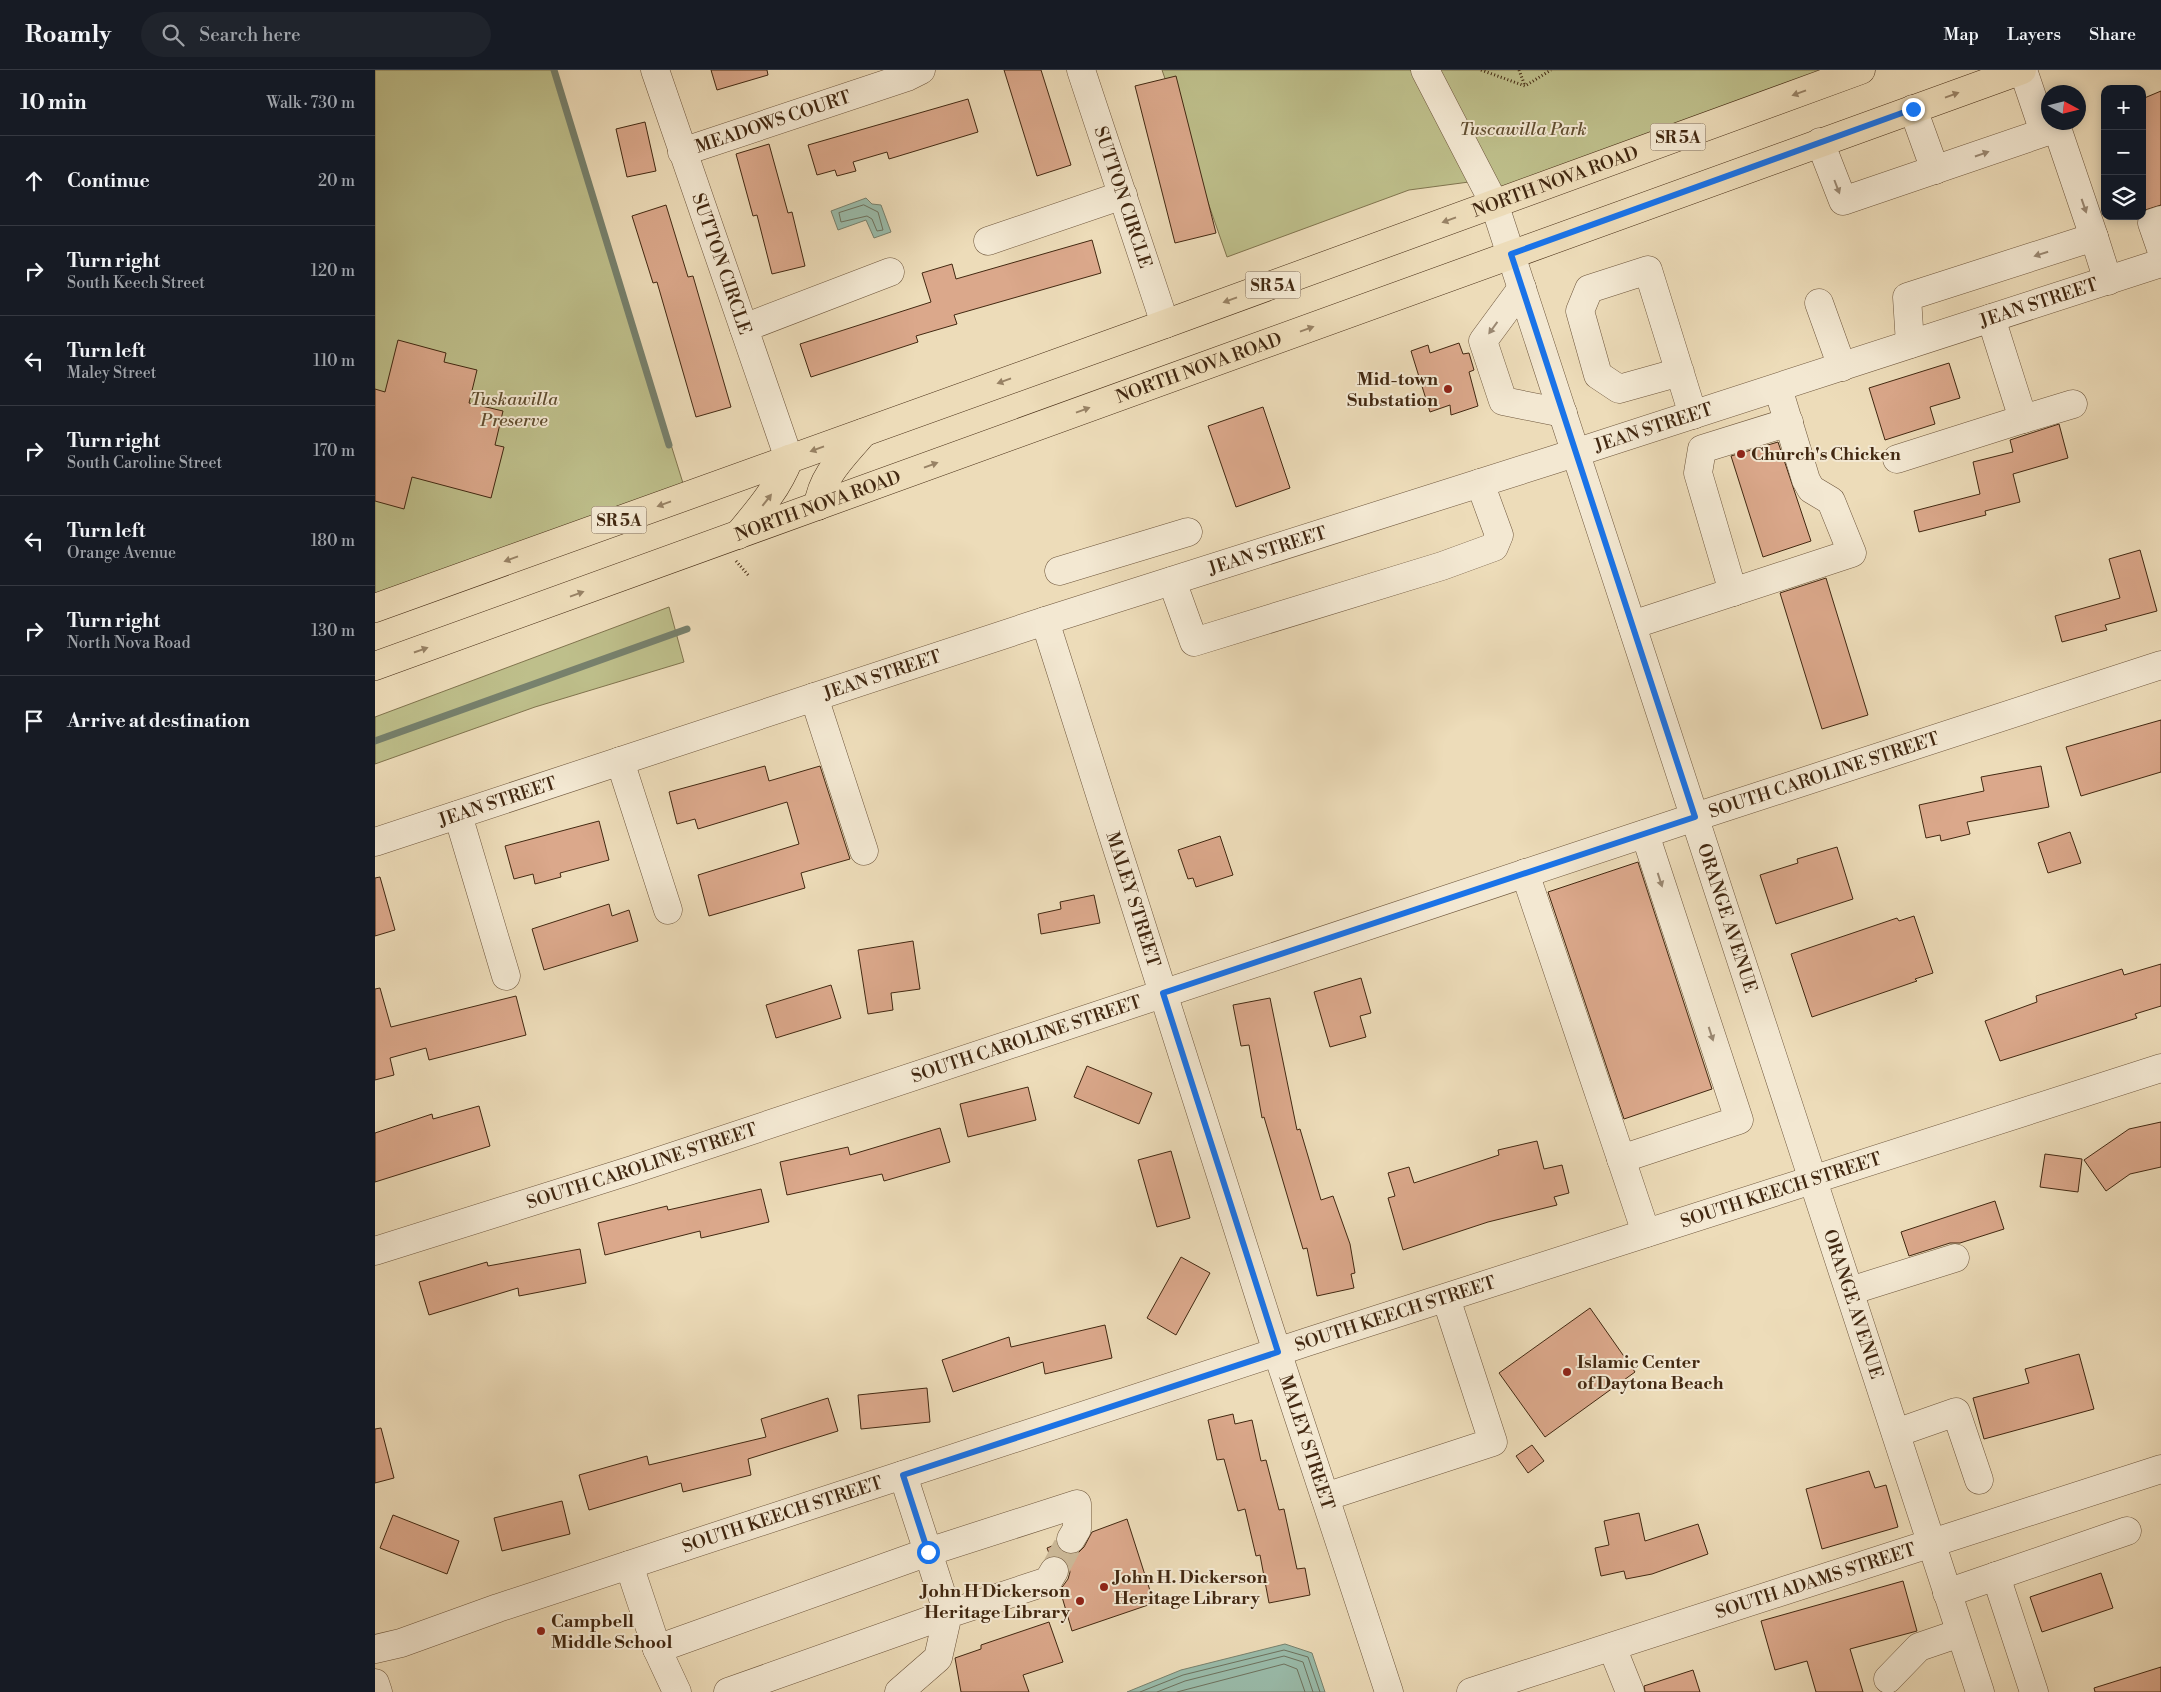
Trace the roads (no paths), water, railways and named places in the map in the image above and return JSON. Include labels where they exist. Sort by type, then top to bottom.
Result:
[{"type":"main road","name":"NORTH NOVA ROAD","points":[[375,608],[1165,324],[1861,70]]},
{"type":"main road","name":"NORTH NOVA ROAD","points":[[375,666],[2023,70]]},
{"type":"main road","points":[[818,506],[820,490],[829,474],[863,433]]},
{"type":"main road","points":[[737,536],[782,478],[789,459]]},
{"type":"street","name":"SUTTON CIRCLE","points":[[655,70],[789,459]]},
{"type":"street","name":"MEADOWS COURT","points":[[682,152],[907,77],[921,70]]},
{"type":"street","name":"SUTTON CIRCLE","points":[[1081,70],[1165,324]]},
{"type":"street","name":"ORANGE AVENUE","points":[[1425,70],[1494,203],[1980,1692]]},
{"type":"street","points":[[2023,70],[2044,132]]},
{"type":"street","points":[[1913,109],[1935,170]]},
{"type":"street","points":[[1820,142],[1843,201],[2057,128],[2107,281]]},
{"type":"street","points":[[988,242],[1123,195]]},
{"type":"street","points":[[2161,220],[2152,222],[2161,249]]},
{"type":"street","points":[[1910,344],[1907,297],[2094,237]]},
{"type":"street","name":"JEAN STREET","points":[[375,842],[1045,621],[1576,453],[2161,263]]},
{"type":"street","points":[[1680,372],[1619,390],[1599,375],[1580,311],[1589,289],[1648,270],[1680,372],[1693,415]]},
{"type":"street","points":[[744,328],[890,272]]},
{"type":"street","points":[[1522,288],[1483,341],[1503,401],[1563,413]]},
{"type":"street","points":[[1819,303],[1842,367]]},
{"type":"street","points":[[1991,318],[2023,419]]},
{"type":"street","points":[[1632,625],[1852,553],[1831,501],[1811,489],[1778,388]]},
{"type":"street","points":[[1897,459],[2073,404]]},
{"type":"street","points":[[1733,592],[1698,473],[1702,449],[1789,422]]},
{"type":"street","points":[[1172,581],[1194,642],[1442,566],[1494,547],[1499,534],[1480,483]]},
{"type":"street","points":[[1059,571],[1188,532]]},
{"type":"street","name":"MALEY STREET","points":[[1045,621],[1278,1352],[1389,1692]]},
{"type":"street","name":"SOUTH CAROLINE STREET","points":[[375,1251],[632,1170],[1525,873],[2161,665]]},
{"type":"street","points":[[814,697],[864,851]]},
{"type":"street","points":[[620,762],[668,910]]},
{"type":"street","points":[[458,815],[506,976]]},
{"type":"street","points":[[1621,1159],[1739,1120],[1645,834]]},
{"type":"street","points":[[1525,873],[1646,1233]]},
{"type":"street","name":"SOUTH KEECH STREET","points":[[375,1649],[401,1643],[629,1565],[1278,1352],[2161,1068]]},
{"type":"street","points":[[1850,1292],[1955,1258]]},
{"type":"street","points":[[1325,1497],[1493,1442],[1446,1298]]},
{"type":"street","points":[[1896,1433],[1957,1412],[1979,1480]]},
{"type":"street","name":"SOUTH ADAMS STREET","points":[[1471,1692],[2161,1469]]},
{"type":"street","points":[[899,1692],[938,1658],[948,1614],[903,1475]]},
{"type":"street","points":[[657,1649],[928,1552],[1077,1504],[1077,1529],[1071,1539]]},
{"type":"street","points":[[1947,1593],[2127,1531]]},
{"type":"street","points":[[629,1565],[657,1649],[677,1692]]},
{"type":"street","points":[[728,1692],[1051,1576]]},
{"type":"street","points":[[1996,1576],[2034,1692]]},
{"type":"street","points":[[1888,1679],[1919,1647],[1960,1633]]},
{"type":"street","points":[[1613,1646],[1630,1692]]},
{"type":"street","points":[[375,1683],[378,1692]]},
{"type":"water","points":[[866,198],[872,204],[881,205],[891,232],[874,238],[866,220],[838,230],[831,211]]},
{"type":"water","points":[[1285,1644],[1312,1653],[1325,1692],[1127,1692],[1181,1670]]},
{"type":"waterway","points":[[554,70],[669,445]]},
{"type":"waterway","points":[[375,741],[687,629]]},
{"type":"tunnel","points":[[1054,1571],[1071,1539]]},
{"type":"place","name":"Mid-town Substation","points":[[1448,389]]},
{"type":"place","name":"Church's Chicken","points":[[1741,454]]},
{"type":"place","name":"Islamic Center of Daytona Beach","points":[[1567,1372]]},
{"type":"place","name":"John H. Dickerson Heritage Library","points":[[1104,1587]]},
{"type":"place","name":"John H Dickerson Heritage Library","points":[[1080,1601]]},
{"type":"place","name":"Campbell Middle School","points":[[541,1631]]},
{"type":"park label","name":"Tuscawilla Park","points":[[1523,129]]},
{"type":"park label","name":"Tuskawilla Preserve","points":[[514,409]]}]
